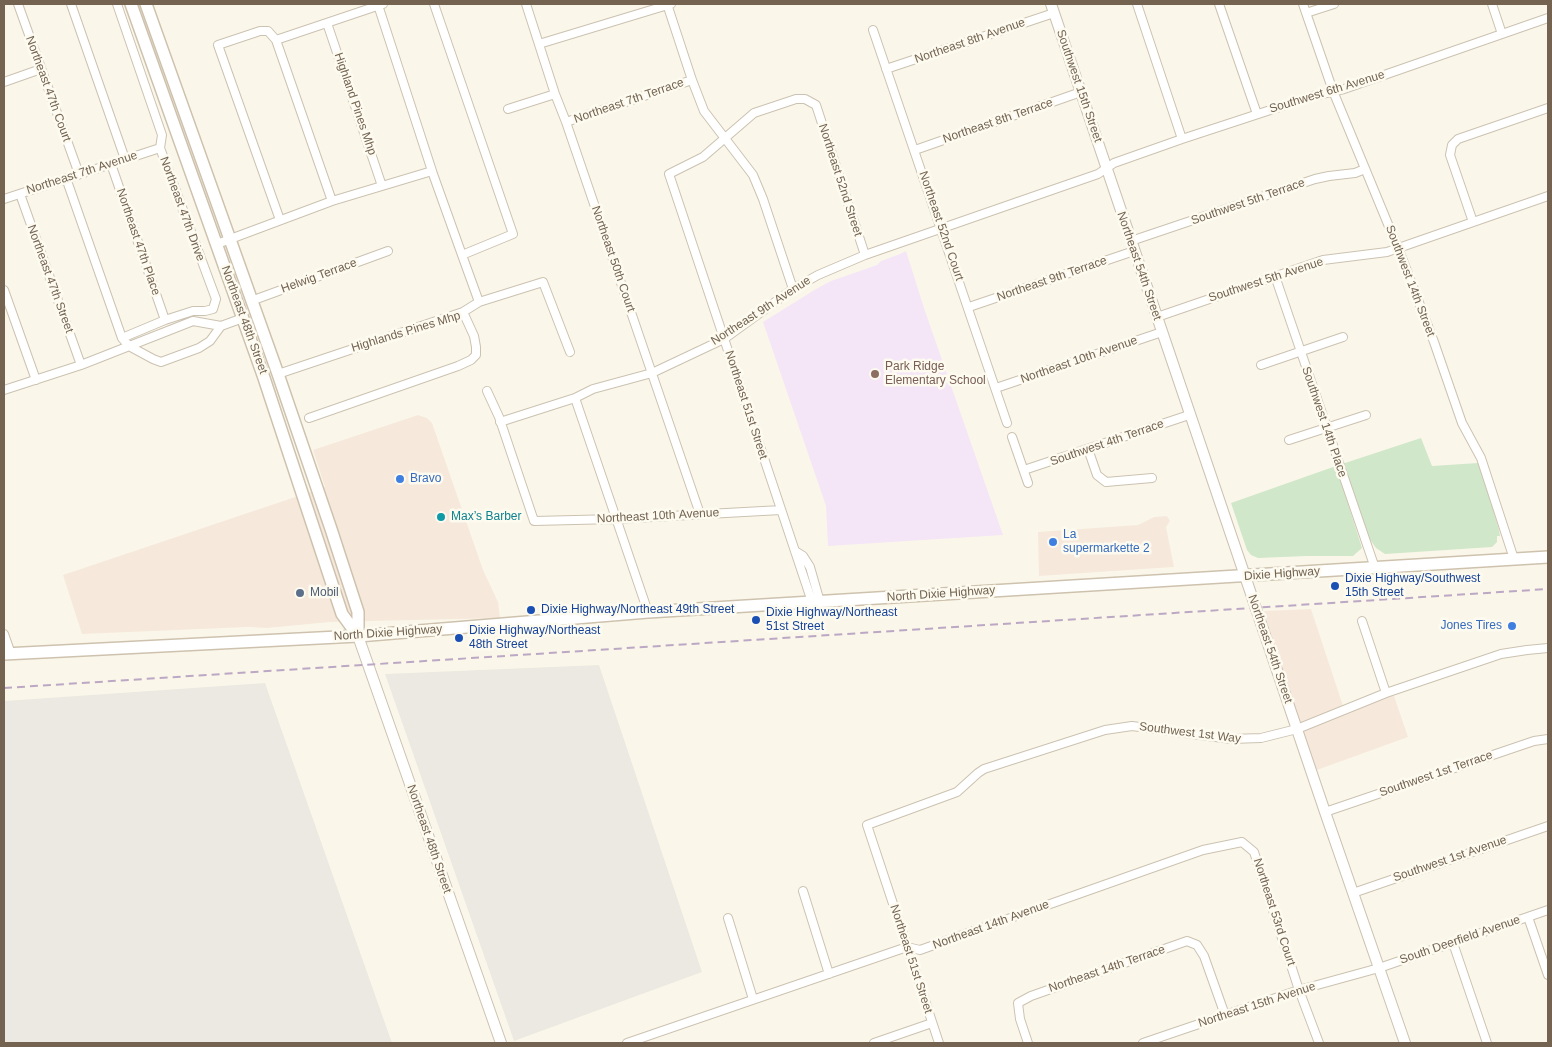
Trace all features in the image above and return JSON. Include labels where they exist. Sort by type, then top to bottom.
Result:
[{"type":"main road","name":"Northeast 48th Street","points":[[131,4],[267,387],[342,614],[358,636]]},
{"type":"main road","name":"Northeast 48th Street","points":[[146,4],[278,374],[358,612],[358,636]]},
{"type":"main road","points":[[243,318],[250,320],[255,325],[275,379],[284,392]]},
{"type":"main road","name":"Dixie Highway","points":[[1190,579],[1548,557]]},
{"type":"main road","name":"North Dixie Highway","points":[[7,654],[358,636],[648,612],[1190,579]]},
{"type":"street","name":"Northeast 47th Court","points":[[18,4],[79,174]]},
{"type":"street","points":[[71,4],[126,159]]},
{"type":"street","name":"Northeast 47th Drive","points":[[117,4],[162,135],[160,148],[216,299],[213,309],[193,311],[165,320]]},
{"type":"street","points":[[434,4],[513,234],[462,255]]},
{"type":"street","name":"Northeast 50th Court","points":[[526,4],[555,94],[700,514]]},
{"type":"street","points":[[539,44],[669,4],[692,80],[704,111],[753,175],[793,289]]},
{"type":"street","points":[[1137,4],[1182,139]]},
{"type":"street","points":[[1219,4],[1257,114]]},
{"type":"street","name":"Southwest 14th Street","points":[[1303,4],[1333,91],[1398,248],[1434,342],[1462,423],[1481,458],[1514,559]]},
{"type":"street","points":[[1306,14],[1334,4]]},
{"type":"street","points":[[1492,4],[1502,34]]},
{"type":"street","points":[[276,40],[380,5],[432,170],[479,302]]},
{"type":"street","name":"Northeast 8th Avenue","points":[[886,69],[1052,8]]},
{"type":"street","name":"Southwest 15th Street","points":[[1052,8],[1107,169]]},
{"type":"street","name":"Southwest 6th Avenue","points":[[1107,169],[1114,163],[1182,139],[1313,96],[1354,86],[1548,18]]},
{"type":"street","name":"Highland Pines Mhp","points":[[327,22],[382,186]]},
{"type":"street","points":[[280,220],[218,45],[260,30],[268,31],[276,40],[332,201]]},
{"type":"street","name":"Northeast 52nd Court","points":[[873,30],[1007,423]]},
{"type":"street","points":[[4,82],[41,69]]},
{"type":"street","name":"Northeast 7th Terrace","points":[[566,122],[692,80]]},
{"type":"street","name":"Northeast 8th Terrace","points":[[915,150],[1081,92]]},
{"type":"street","points":[[508,109],[555,94]]},
{"type":"street","name":"Northeast 52nd Street","points":[[724,138],[754,113],[796,99],[805,98],[816,105],[865,255]]},
{"type":"street","points":[[1473,222],[1450,155],[1452,146],[1458,139],[1548,108]]},
{"type":"street","name":"Northeast 51st Street","points":[[724,138],[703,157],[669,174],[795,551],[803,556],[810,567],[816,602]]},
{"type":"street","name":"Northeast 7th Avenue","points":[[4,199],[160,148]]},
{"type":"street","name":"Northeast 47th Place","points":[[111,164],[165,320]]},
{"type":"street","name":"Northeast 9th Avenue","points":[[500,422],[575,398],[593,389],[652,373],[724,339],[793,289],[818,275],[865,255],[1098,174],[1107,169]]},
{"type":"street","name":"Northeast 54th Street","points":[[1107,169],[1353,893],[1375,969],[1405,1043]]},
{"type":"street","name":"Southwest 5th Terrace","points":[[1133,246],[1315,180],[1329,176],[1355,173],[1365,169]]},
{"type":"street","points":[[217,244],[332,201],[432,170]]},
{"type":"street","points":[[66,178],[122,338],[129,346],[161,362],[199,348],[210,341],[222,326],[243,318]]},
{"type":"street","name":"Northeast 47th Street","points":[[20,194],[81,365]]},
{"type":"street","name":"Southwest 5th Avenue","points":[[1157,317],[1323,260],[1375,254],[1398,248],[1548,196]]},
{"type":"street","name":"Northeast 9th Terrace","points":[[969,307],[1133,246]]},
{"type":"street","name":"Helwig Terrace","points":[[251,301],[388,251]]},
{"type":"street","name":"Southwest 14th Place","points":[[1275,276],[1375,568]]},
{"type":"street","points":[[463,312],[479,302],[543,282],[570,352]]},
{"type":"street","points":[[4,290],[36,380]]},
{"type":"street","name":"Highlands Pines Mhp","points":[[278,374],[463,312],[474,336],[476,355],[472,360],[308,418]]},
{"type":"street","points":[[122,338],[165,320]]},
{"type":"street","points":[[4,388],[81,365],[193,321],[222,326]]},
{"type":"street","name":"Northeast 10th Avenue","points":[[996,388],[1162,332]]},
{"type":"street","points":[[1261,365],[1344,337]]},
{"type":"street","points":[[488,390],[500,422]]},
{"type":"street","points":[[575,398],[648,612]]},
{"type":"street","name":"Southwest 4th Terrace","points":[[1024,470],[1190,415]]},
{"type":"street","points":[[1289,440],[1366,415]]},
{"type":"street","name":"Northeast 10th Avenue","points":[[500,422],[534,521],[616,519],[782,510]]},
{"type":"street","points":[[1012,437],[1028,483]]},
{"type":"street","points":[[1088,449],[1098,475],[1106,482],[1152,478]]},
{"type":"street","points":[[1362,620],[1386,693]]},
{"type":"street","points":[[4,634],[7,654]]},
{"type":"street","name":"Northeast 48th Street","points":[[358,636],[501,1043]]},
{"type":"street","name":"Southwest 1st Way","points":[[867,824],[957,792],[984,769],[1106,730],[1132,726],[1231,739],[1261,738],[1297,729],[1386,693],[1501,654],[1548,648]]},
{"type":"street","name":"Southwest 1st Terrace","points":[[1325,812],[1534,741],[1548,739]]},
{"type":"street","name":"Northeast 51st Street","points":[[867,824],[939,1043]]},
{"type":"street","name":"Southwest 1st Avenue","points":[[1353,893],[1548,826]]},
{"type":"street","name":"Northeast 14th Avenue","points":[[627,1043],[907,947],[920,950],[1203,850],[1242,842]]},
{"type":"street","name":"Northeast 53rd Court","points":[[1242,842],[1254,852],[1319,1043]]},
{"type":"street","points":[[803,891],[829,974]]},
{"type":"street","name":"South Deerfield Avenue","points":[[1375,969],[1548,910]]},
{"type":"street","points":[[1528,917],[1548,975]]},
{"type":"street","points":[[728,918],[753,999]]},
{"type":"street","name":"Northeast 14th Terrace","points":[[1028,1043],[1020,1018],[1018,1003],[1031,996],[1187,942],[1197,945],[1204,956],[1225,1015]]},
{"type":"street","points":[[1452,943],[1487,1043]]},
{"type":"street","name":"Northeast 15th Avenue","points":[[1143,1043],[1300,990],[1375,969]]},
{"type":"street","points":[[874,1043],[932,1023]]},
{"type":"shaded area","points":[[906,251],[1003,535],[828,546],[826,506],[763,322],[831,281],[877,265],[881,261]]},
{"type":"shaded area","points":[[418,415],[427,418],[432,423],[483,570],[498,602],[500,618],[330,622],[267,628],[248,627],[82,634],[63,575],[325,487],[313,450]]},
{"type":"shaded area","points":[[1167,516],[1170,521],[1166,527],[1174,567],[1039,576],[1038,532],[1138,525],[1154,517]]},
{"type":"shaded area","points":[[1311,609],[1345,712],[1393,693],[1408,737],[1314,771],[1278,663],[1264,611]]},
{"type":"shaded area","points":[[599,665],[702,972],[514,1041],[385,674]]},
{"type":"shaded area","points":[[265,683],[392,1043],[4,1043],[4,701]]},
{"type":"green space","points":[[1421,438],[1432,466],[1478,463],[1485,481],[1500,536],[1497,536],[1497,542],[1492,547],[1385,554],[1376,548],[1369,538],[1342,464]]},
{"type":"green space","points":[[1336,466],[1362,548],[1353,556],[1258,558],[1251,555],[1247,550],[1231,503]]},
{"type":"railway","points":[[4,688],[1548,589]]},
{"type":"place","name":"Park Ridge Elementary School","points":[[875,374]]},
{"type":"place","name":"Bravo","points":[[400,479]]},
{"type":"place","name":"Max’s Barber","points":[[441,517]]},
{"type":"place","name":"La supermarkette 2","points":[[1053,542]]},
{"type":"place","name":"Dixie Highway/Southwest 15th Street","points":[[1335,586]]},
{"type":"place","name":"Mobil","points":[[300,593]]},
{"type":"place","name":"Dixie Highway/Northeast 49th Street","points":[[531,610]]},
{"type":"place","name":"Dixie Highway/Northeast 51st Street","points":[[756,620]]},
{"type":"place","name":"Jones Tires","points":[[1512,626]]},
{"type":"place","name":"Dixie Highway/Northeast 48th Street","points":[[459,638]]}]
